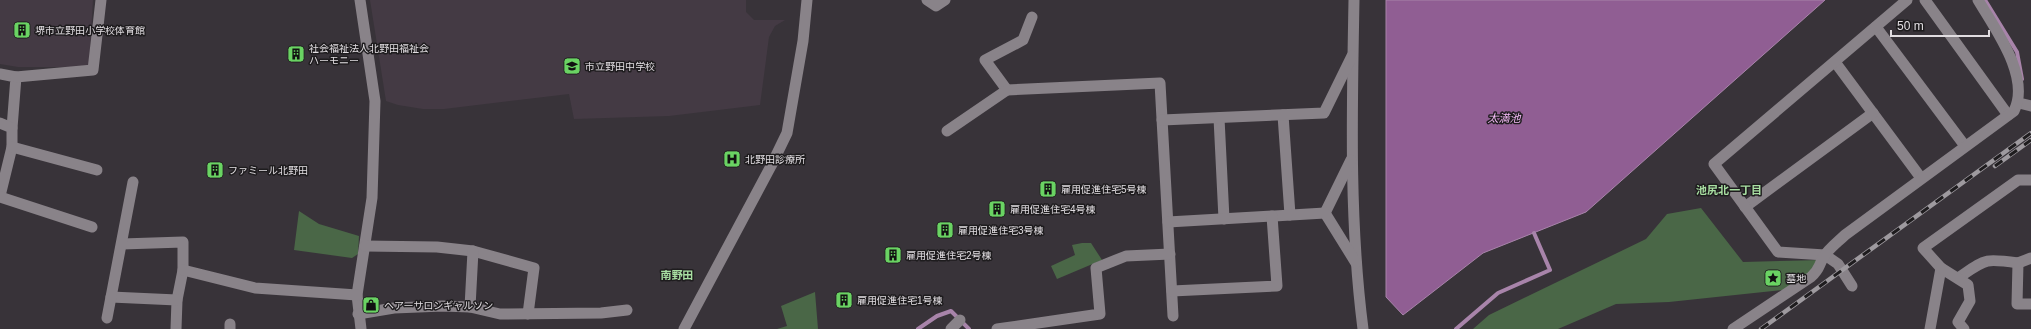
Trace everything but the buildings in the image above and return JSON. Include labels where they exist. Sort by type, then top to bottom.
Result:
[{"type":"street","points":[[0,74],[16,77],[93,70],[101,0]]},
{"type":"street","points":[[360,0],[375,101],[372,198],[357,295],[358,314],[361,329]]},
{"type":"street","points":[[684,329],[772,166],[787,133],[796,93],[807,0]]},
{"type":"street","points":[[927,0],[936,6],[945,0]]},
{"type":"street","points":[[1354,0],[1352,156],[1353,201],[1363,329]]},
{"type":"street","points":[[1852,286],[1838,264],[1825,255],[1778,252],[1714,164],[1907,0]]},
{"type":"street","points":[[1925,0],[2008,115]]},
{"type":"street","points":[[1733,329],[1820,269],[1825,255],[1845,234],[2014,111],[2020,101],[2018,73],[2015,60],[1978,0]]},
{"type":"street","points":[[1007,90],[985,60],[1023,40],[1032,17]]},
{"type":"street","points":[[1876,27],[1965,146]]},
{"type":"street","points":[[1162,120],[1324,113],[1353,52]]},
{"type":"street","points":[[1835,62],[1921,178]]},
{"type":"street","points":[[16,77],[12,147],[0,197],[92,227]]},
{"type":"street","points":[[947,131],[1007,90],[1160,83],[1173,316]]},
{"type":"street","points":[[2019,103],[2031,106]]},
{"type":"street","points":[[1745,207],[1873,113]]},
{"type":"street","points":[[1283,115],[1290,215]]},
{"type":"street","points":[[1219,118],[1224,219]]},
{"type":"street","points":[[0,123],[12,128]]},
{"type":"street","points":[[12,147],[97,170]]},
{"type":"street","points":[[1325,214],[1352,156]]},
{"type":"street","points":[[1964,329],[1958,322],[1970,300],[1968,285],[1941,268],[1923,248],[2018,180],[2031,180]]},
{"type":"street","points":[[107,318],[134,182]]},
{"type":"street","points":[[1168,222],[1325,214]]},
{"type":"street","points":[[1325,214],[1357,265]]},
{"type":"street","points":[[1172,291],[1277,286],[1272,216]]},
{"type":"street","points":[[122,244],[183,242],[183,270],[177,300],[176,329]]},
{"type":"street","points":[[365,246],[437,247],[473,251],[534,268],[528,314]]},
{"type":"street","points":[[470,307],[473,251]]},
{"type":"street","points":[[997,329],[1100,314],[1096,268],[1126,256],[1170,254]]},
{"type":"street","points":[[1958,278],[1982,262],[1993,259],[2018,263],[2031,258]]},
{"type":"street","points":[[2018,263],[2017,304],[2031,304]]},
{"type":"street","points":[[1930,329],[1941,268]]},
{"type":"street","points":[[183,270],[255,288],[357,295]]},
{"type":"street","points":[[111,297],[177,300]]},
{"type":"street","points":[[358,314],[394,308],[470,307],[500,314],[601,313],[627,310]]},
{"type":"street","points":[[951,329],[960,320]]},
{"type":"shaded area","points":[[0,0],[93,0],[89,67],[18,67],[0,64]]},
{"type":"shaded area","name":"市立野田中学校","points":[[370,0],[746,0],[746,12],[754,20],[785,20],[775,26],[769,37],[760,105],[669,116],[574,119],[569,94],[444,109],[423,109],[398,105],[386,101]]},
{"type":"green space","points":[[1701,208],[1743,262],[1822,260],[1793,289],[1669,302],[1616,304],[1558,329],[1473,329],[1489,315],[1646,239],[1667,214]]},
{"type":"green space","points":[[299,211],[319,224],[359,236],[358,254],[352,258],[294,250]]},
{"type":"green space","points":[[1091,243],[1102,260],[1057,279],[1051,266],[1075,255],[1072,245]]},
{"type":"green space","points":[[815,292],[818,329],[777,329],[787,326],[781,306]]},
{"type":"water","name":"太満池","points":[[1386,0],[1825,0],[1586,212],[1483,253],[1403,315],[1386,297]]},
{"type":"waterway","points":[[1985,0],[2017,52],[2022,79]]},
{"type":"waterway","points":[[1456,329],[1498,293],[1550,270],[1534,233]]},
{"type":"waterway","points":[[918,329],[937,316],[951,311],[969,329]]},
{"type":"railway","points":[[1761,329],[2031,133]]},
{"type":"railway","points":[[1995,166],[2031,140]]},
{"type":"place","name":"堺市立野田小学校体育館","points":[[22,30]]},
{"type":"place","name":"社会福祉法人北野田福祉会 ハーモニー","points":[[296,54]]},
{"type":"place","name":"市立野田中学校","points":[[572,66]]},
{"type":"place","name":"北野田診療所","points":[[732,159]]},
{"type":"place","name":"ファミール北野田","points":[[215,170]]},
{"type":"place","name":"雇用促進住宅5号棟","points":[[1048,189]]},
{"type":"place","name":"雇用促進住宅4号棟","points":[[997,209]]},
{"type":"place","name":"雇用促進住宅3号棟","points":[[945,230]]},
{"type":"place","name":"雇用促進住宅2号棟","points":[[893,255]]},
{"type":"place","name":"墓地","points":[[1773,278]]},
{"type":"place","name":"雇用促進住宅1号棟","points":[[844,300]]},
{"type":"place","name":"ヘアーサロンギャルソン","points":[[371,305]]},
{"type":"district","name":"池尻北一丁目","points":[[1729,190]]},
{"type":"district","name":"南野田","points":[[677,275]]}]
